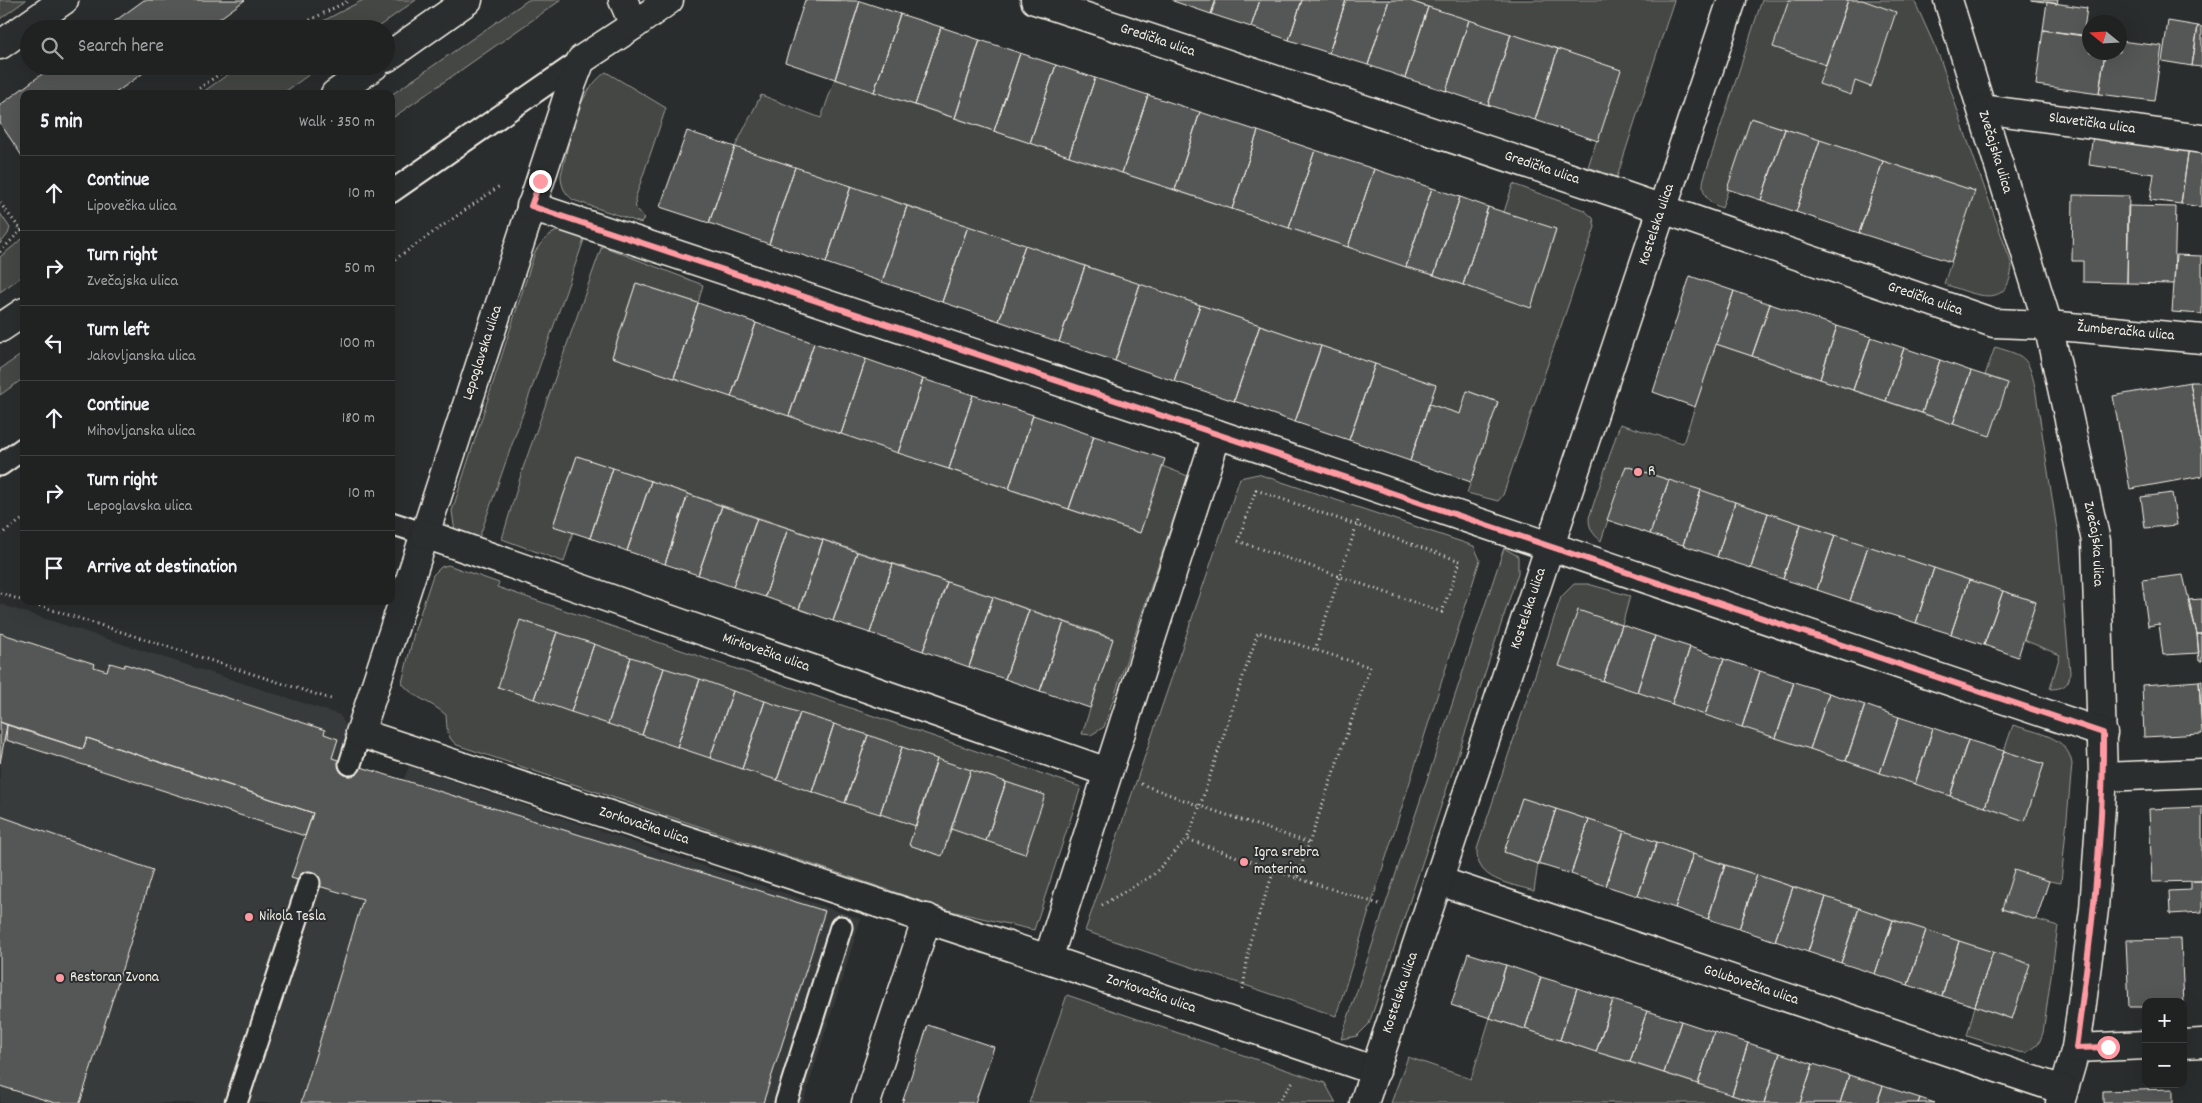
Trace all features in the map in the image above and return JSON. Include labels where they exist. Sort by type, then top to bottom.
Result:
[{"type":"street","points":[[36,20],[64,0]]},
{"type":"street","points":[[395,52],[468,0]]},
{"type":"street","points":[[623,0],[634,25]]},
{"type":"street","points":[[581,60],[669,0]]},
{"type":"street","name":"Gredička ulica","points":[[1035,0],[1662,209],[1994,323],[2048,325]]},
{"type":"street","name":"Kostelska ulica","points":[[1364,1103],[1732,0]]},
{"type":"street","name":"Zvečajska ulica","points":[[1948,0],[2048,325],[2096,541],[2104,777],[2094,909],[2076,1048],[2062,1097]]},
{"type":"street","points":[[0,45],[20,31]]},
{"type":"street","name":"Lepoglavska ulica","points":[[360,733],[531,206],[581,60]]},
{"type":"street","points":[[341,90],[361,75]]},
{"type":"street","name":"Slavetička ulica","points":[[1983,109],[2202,140]]},
{"type":"street","points":[[531,206],[1217,434],[2103,733]]},
{"type":"street","points":[[0,328],[20,315]]},
{"type":"street","name":"Žumberačka ulica","points":[[2048,325],[2202,339]]},
{"type":"street","points":[[1048,959],[1217,434]]},
{"type":"street","name":"Mirkovečka ulica","points":[[425,534],[1107,772]]},
{"type":"street","name":"Zorkovačka ulica","points":[[360,733],[927,918],[1376,1071]]},
{"type":"street","points":[[2104,777],[2202,773]]},
{"type":"street","name":"Golubovečka ulica","points":[[1439,881],[2062,1097]]},
{"type":"street","points":[[866,1103],[927,918]]},
{"type":"street","points":[[2187,1044],[2202,1043]]},
{"type":"street","points":[[2076,1048],[2142,1045]]},
{"type":"lane","points":[[395,189],[581,60]]},
{"type":"lane","points":[[0,465],[20,451]]},
{"type":"lane","points":[[395,524],[425,534]]},
{"type":"lane","points":[[350,764],[360,733]]},
{"type":"lane","points":[[236,1103],[310,883]]},
{"type":"lane","points":[[786,1103],[841,927]]},
{"type":"path","points":[[310,20],[350,0]]},
{"type":"path","points":[[197,90],[218,75]]},
{"type":"path","points":[[0,203],[20,231],[0,252]]},
{"type":"path","points":[[1315,650],[1370,486]]},
{"type":"path","points":[[1256,490],[1460,560],[1442,612],[1339,576],[1238,541],[1256,490]]},
{"type":"path","points":[[0,535],[20,521]]},
{"type":"path","points":[[0,593],[20,600]]},
{"type":"path","points":[[36,605],[327,698]]},
{"type":"path","points":[[1068,895],[1101,905],[1153,875],[1187,839],[1200,806],[1258,632],[1370,667],[1298,878]]},
{"type":"path","points":[[1107,772],[1310,843]]},
{"type":"path","points":[[1187,839],[1379,904]]},
{"type":"path","points":[[1238,1025],[1250,941],[1274,870]]},
{"type":"path","points":[[1277,1103],[1299,1072]]},
{"type":"shaded area","points":[[0,0],[26,0],[0,19]]},
{"type":"shaded area","points":[[363,0],[416,0],[388,20],[325,20]]},
{"type":"shaded area","points":[[528,0],[561,0],[395,116],[395,92]]},
{"type":"shaded area","points":[[1407,0],[1674,0],[1617,177],[1588,167],[1620,70]]},
{"type":"shaded area","points":[[1762,0],[1914,0],[1940,58],[2012,265],[2009,280],[2004,289],[1997,294],[1989,296],[1978,295],[1944,284],[1974,191],[1752,118],[1722,208],[1706,197],[1703,188],[1704,178]]},
{"type":"shaded area","points":[[606,72],[666,108],[635,199],[636,209],[644,218],[641,223],[573,200],[566,192],[562,183],[561,175],[575,119],[587,93]]},
{"type":"shaded area","points":[[227,75],[308,75],[288,90],[206,90]]},
{"type":"shaded area","points":[[835,79],[1531,307],[1556,230],[1504,212],[1513,184],[1584,210],[1593,218],[1595,227],[1503,495],[1498,501],[1467,493],[1498,402],[1468,391],[1460,414],[1429,404],[1436,385],[735,147],[761,95],[821,118]]},
{"type":"shaded area","points":[[0,213],[10,228],[0,244]]},
{"type":"shaded area","points":[[560,230],[585,237],[478,541],[455,532],[452,511],[535,252],[546,238]]},
{"type":"shaded area","points":[[20,241],[20,278],[0,292],[0,257]]},
{"type":"shaded area","points":[[602,246],[703,285],[698,303],[636,283],[612,357],[1140,533],[1162,466],[1188,476],[1104,727],[1091,735],[1082,734],[1113,638],[577,456],[553,525],[573,532],[564,562],[502,539],[523,468]]},
{"type":"shaded area","points":[[1716,344],[1953,424],[2007,383],[1985,375],[1995,347],[2019,355],[2024,359],[2030,369],[2035,387],[2057,530],[2070,672],[2067,683],[2062,687],[2050,689],[2060,655],[2024,640],[2036,602],[1626,466],[1601,541],[1594,534],[1589,518],[1620,424],[1683,443]]},
{"type":"shaded area","points":[[20,356],[20,381],[0,395],[0,369]]},
{"type":"shaded area","points":[[1258,474],[1474,546],[1480,560],[1336,1016],[1085,931],[1240,478]]},
{"type":"shaded area","points":[[1504,548],[1518,556],[1518,573],[1369,1024],[1357,1036],[1341,1039]]},
{"type":"shaded area","points":[[448,565],[499,583],[497,587],[1081,787],[1034,930],[951,911],[457,745],[449,735],[446,715],[406,688],[402,683],[415,629],[433,575],[441,567]]},
{"type":"shaded area","points":[[1574,584],[1588,584],[1630,596],[1622,625],[1578,611],[1560,666],[2025,820],[2044,764],[2004,751],[2013,725],[2041,733],[2058,741],[2069,755],[2072,764],[2061,883],[2049,881],[2002,909],[2058,926],[2043,1033],[2039,1043],[2026,1053],[1967,1036],[1975,1006],[2012,1019],[2029,964],[1522,798],[1504,852],[1538,864],[1534,891],[1505,883],[1488,874],[1478,860],[1477,849],[1561,597]]},
{"type":"shaded area","points":[[0,604],[340,715],[349,732],[354,765],[403,781],[409,766],[861,919],[803,1103],[0,1103]]},
{"type":"shaded area","points":[[1067,995],[1325,1083],[1336,1103],[1029,1103]]},
{"type":"shaded area","points":[[1490,1018],[1757,1103],[1391,1103],[1408,1057],[1471,1079]]},
{"type":"building","points":[[144,0],[245,0],[217,20],[116,20]]},
{"type":"building","points":[[805,0],[860,1],[835,79],[785,62]]},
{"type":"building","points":[[1173,0],[1216,0],[1211,14]]},
{"type":"building","points":[[1216,0],[1260,0],[1251,27],[1211,14]]},
{"type":"building","points":[[1260,0],[1302,0],[1289,40],[1251,27]]},
{"type":"building","points":[[1302,0],[1346,0],[1329,53],[1289,40]]},
{"type":"building","points":[[1346,0],[1389,0],[1368,65],[1329,53]]},
{"type":"building","points":[[1389,0],[1407,0],[1428,7],[1405,78],[1368,65]]},
{"type":"building","points":[[1789,0],[1848,0],[1826,65],[1773,47]]},
{"type":"building","points":[[1848,0],[1862,0],[1896,12],[1871,87],[1855,81],[1851,95],[1819,84]]},
{"type":"building","points":[[2031,0],[2058,0],[2057,4]]},
{"type":"building","points":[[860,1],[900,14],[874,92],[835,79]]},
{"type":"building","points":[[2047,2],[2087,8],[2086,15],[2082,15],[2082,36],[2043,30]]},
{"type":"building","points":[[1428,7],[1469,20],[1446,91],[1405,78]]},
{"type":"building","points":[[900,14],[941,27],[915,105],[874,92]]},
{"type":"building","points":[[1469,20],[1511,34],[1488,105],[1446,91]]},
{"type":"building","points":[[2168,21],[2198,26],[2192,66],[2162,61]]},
{"type":"building","points":[[2198,26],[2202,27],[2202,67],[2192,66]]},
{"type":"building","points":[[941,27],[980,40],[955,118],[915,105]]},
{"type":"building","points":[[2043,30],[2082,35],[2082,60],[2104,60],[2099,94],[2036,85]]},
{"type":"building","points":[[1511,34],[1558,49],[1535,120],[1488,105]]},
{"type":"building","points":[[980,40],[1020,53],[994,131],[955,118]]},
{"type":"building","points":[[2127,42],[2162,46],[2154,101],[2099,94],[2104,60],[2127,60]]},
{"type":"building","points":[[1558,49],[1621,70],[1598,141],[1535,120]]},
{"type":"building","points":[[1020,53],[1056,65],[1030,143],[994,131]]},
{"type":"building","points":[[1056,65],[1095,78],[1069,156],[1030,143]]},
{"type":"building","points":[[41,75],[140,75],[120,90],[20,90]]},
{"type":"building","points":[[1095,78],[1148,95],[1122,173],[1069,156]]},
{"type":"building","points":[[20,90],[20,153],[0,123],[0,105]]},
{"type":"building","points":[[1148,95],[1200,112],[1175,190],[1122,173]]},
{"type":"building","points":[[1200,112],[1258,131],[1232,209],[1175,190]]},
{"type":"building","points":[[1751,118],[1785,129],[1761,200],[1727,189]]},
{"type":"building","points":[[1785,129],[1820,140],[1796,212],[1761,200]]},
{"type":"building","points":[[687,131],[735,147],[709,223],[660,207]]},
{"type":"building","points":[[1258,131],[1315,150],[1289,228],[1232,209]]},
{"type":"building","points":[[2093,134],[2189,146],[2181,204],[2150,200],[2154,174],[2089,165]]},
{"type":"building","points":[[1820,140],[1883,161],[1859,233],[1796,212]]},
{"type":"building","points":[[2189,146],[2202,148],[2202,207],[2181,204]]},
{"type":"building","points":[[735,147],[795,167],[769,244],[709,223]]},
{"type":"building","points":[[1315,150],[1374,169],[1348,247],[1289,228]]},
{"type":"building","points":[[1883,161],[1975,191],[1951,262],[1859,233]]},
{"type":"building","points":[[795,167],[851,186],[826,263],[769,244]]},
{"type":"building","points":[[1374,169],[1432,188],[1406,267],[1348,247]]},
{"type":"building","points":[[851,186],[907,206],[882,282],[826,263]]},
{"type":"building","points":[[1432,188],[1460,197],[1434,275],[1406,267]]},
{"type":"building","points":[[2073,195],[2129,196],[2127,283],[2083,282],[2083,261],[2072,261]]},
{"type":"building","points":[[1460,197],[1488,207],[1463,285],[1434,275]]},
{"type":"building","points":[[907,206],[968,226],[942,302],[882,282]]},
{"type":"building","points":[[2128,206],[2176,207],[2174,284],[2127,283]]},
{"type":"building","points":[[1488,207],[1556,229],[1531,308],[1463,285]]},
{"type":"building","points":[[968,226],[1025,245],[999,321],[942,302]]},
{"type":"building","points":[[1025,245],[1085,266],[1059,342],[999,321]]},
{"type":"building","points":[[2176,255],[2202,256],[2202,314],[2172,312]]},
{"type":"building","points":[[1085,266],[1140,284],[1115,361],[1059,342]]},
{"type":"building","points":[[1690,276],[1734,291],[1695,407],[1653,392]]},
{"type":"building","points":[[636,283],[698,303],[674,378],[612,357]]},
{"type":"building","points":[[1140,284],[1200,305],[1174,381],[1115,361]]},
{"type":"building","points":[[1734,291],[1770,304],[1752,356],[1716,344]]},
{"type":"building","points":[[698,303],[756,323],[731,397],[674,378]]},
{"type":"building","points":[[1770,304],[1837,326],[1820,379],[1752,356]]},
{"type":"building","points":[[1200,305],[1260,325],[1234,401],[1174,381]]},
{"type":"building","points":[[756,323],[814,343],[789,416],[731,397]]},
{"type":"building","points":[[1260,325],[1321,346],[1295,422],[1234,401]]},
{"type":"building","points":[[1837,326],[1871,337],[1853,390],[1820,379]]},
{"type":"building","points":[[1871,337],[1904,348],[1886,401],[1853,390]]},
{"type":"building","points":[[814,343],[866,359],[841,434],[789,416]]},
{"type":"building","points":[[1321,346],[1375,364],[1349,440],[1295,422]]},
{"type":"building","points":[[1904,348],[1940,360],[1922,413],[1886,401]]},
{"type":"building","points":[[866,359],[923,379],[898,453],[841,434]]},
{"type":"building","points":[[1940,360],[1971,371],[1953,424],[1922,413]]},
{"type":"building","points":[[1375,364],[1436,385],[1410,461],[1349,440]]},
{"type":"building","points":[[1971,371],[2008,383],[1990,436],[1953,424]]},
{"type":"building","points":[[923,379],[973,395],[949,469],[898,453]]},
{"type":"building","points":[[2190,382],[2202,452],[2202,476],[2130,489],[2113,396]]},
{"type":"building","points":[[2190,382],[2202,382],[2202,452]]},
{"type":"building","points":[[1467,391],[1498,402],[1471,482],[1410,461],[1429,404],[1460,414]]},
{"type":"building","points":[[973,395],[1033,415],[1009,489],[949,469]]},
{"type":"building","points":[[1033,415],[1094,436],[1069,509],[1009,489]]},
{"type":"building","points":[[1094,436],[1165,459],[1140,533],[1069,509]]},
{"type":"building","points":[[577,456],[613,468],[590,538],[553,526]]},
{"type":"building","points":[[1626,466],[1669,480],[1650,534],[1607,520]]},
{"type":"building","points":[[613,468],[651,481],[627,551],[590,538]]},
{"type":"building","points":[[1669,480],[1701,490],[1683,545],[1650,534]]},
{"type":"building","points":[[651,481],[688,494],[665,564],[627,551]]},
{"type":"building","points":[[1701,490],[1735,502],[1717,557],[1683,545]]},
{"type":"building","points":[[2172,493],[2177,525],[2145,528],[2141,497]]},
{"type":"building","points":[[688,494],[722,506],[698,575],[665,564]]},
{"type":"building","points":[[1735,502],[1768,513],[1751,568],[1717,557]]},
{"type":"building","points":[[722,506],[757,518],[733,587],[698,575]]},
{"type":"building","points":[[1768,513],[1801,524],[1783,579],[1751,568]]},
{"type":"building","points":[[757,518],[788,528],[765,597],[733,587]]},
{"type":"building","points":[[1801,524],[1835,535],[1817,590],[1783,579]]},
{"type":"building","points":[[788,528],[823,540],[799,609],[765,597]]},
{"type":"building","points":[[1835,535],[1868,546],[1850,601],[1817,590]]},
{"type":"building","points":[[823,540],[857,552],[833,621],[799,609]]},
{"type":"building","points":[[1868,546],[1934,568],[1916,623],[1850,601]]},
{"type":"building","points":[[857,552],[893,564],[870,633],[833,621]]},
{"type":"building","points":[[893,564],[947,582],[923,651],[870,633]]},
{"type":"building","points":[[1934,568],[1969,580],[1951,634],[1916,623]]},
{"type":"building","points":[[2183,575],[2197,634],[2199,653],[2163,655],[2159,624],[2148,626],[2142,580]]},
{"type":"building","points":[[1969,580],[2003,591],[1984,645],[1951,634]]},
{"type":"building","points":[[947,582],[993,597],[969,667],[923,651]]},
{"type":"building","points":[[2003,591],[2036,602],[2018,657],[1984,645]]},
{"type":"building","points":[[993,597],[1029,610],[1005,679],[969,667]]},
{"type":"building","points":[[2202,599],[2202,634],[2197,634],[2188,600]]},
{"type":"building","points":[[1029,610],[1064,622],[1040,691],[1005,679]]},
{"type":"building","points":[[1578,610],[1622,625],[1603,681],[1559,666]]},
{"type":"building","points":[[520,620],[557,632],[534,699],[498,687]]},
{"type":"building","points":[[1064,622],[1113,639],[1090,708],[1040,691]]},
{"type":"building","points":[[1622,625],[1655,636],[1637,692],[1603,681]]},
{"type":"building","points":[[557,632],[594,644],[571,712],[534,699]]},
{"type":"building","points":[[0,633],[95,664],[94,667],[107,671],[110,663],[124,667],[125,664],[325,730],[324,734],[338,739],[332,758],[825,911],[763,1103],[301,1103],[363,899],[291,878],[313,813],[87,738],[83,749],[0,722]]},
{"type":"building","points":[[2197,634],[2202,634],[2202,661],[2199,661]]},
{"type":"building","points":[[1655,636],[1690,647],[1672,704],[1637,692]]},
{"type":"building","points":[[594,644],[631,657],[608,724],[571,712]]},
{"type":"building","points":[[1690,647],[1724,659],[1705,715],[1672,704]]},
{"type":"building","points":[[631,657],[664,668],[642,735],[608,724]]},
{"type":"building","points":[[1724,659],[1760,671],[1742,727],[1705,715]]},
{"type":"building","points":[[664,668],[700,679],[677,747],[642,735]]},
{"type":"building","points":[[1760,671],[1794,682],[1776,738],[1742,727]]},
{"type":"building","points":[[700,679],[733,691],[710,758],[677,747]]},
{"type":"building","points":[[2199,681],[2202,681],[2202,727]]},
{"type":"building","points":[[2199,681],[2202,734],[2144,737],[2142,685]]},
{"type":"building","points":[[1794,682],[1829,693],[1810,749],[1776,738]]},
{"type":"building","points":[[733,691],[765,701],[742,769],[710,758]]},
{"type":"building","points":[[1829,693],[1865,705],[1846,761],[1810,749]]},
{"type":"building","points":[[765,701],[800,713],[777,780],[742,769]]},
{"type":"building","points":[[1865,705],[1899,717],[1880,773],[1846,761]]},
{"type":"building","points":[[800,713],[834,724],[812,792],[777,780]]},
{"type":"building","points":[[1899,717],[1933,728],[1915,784],[1880,773]]},
{"type":"building","points":[[0,722],[7,725],[0,763]]},
{"type":"building","points":[[834,724],[868,735],[845,803],[812,792]]},
{"type":"building","points":[[7,725],[83,749],[87,738],[313,813],[305,836],[6,740]]},
{"type":"building","points":[[1933,728],[1968,740],[1950,796],[1915,784]]},
{"type":"building","points":[[868,735],[902,747],[880,814],[845,803]]},
{"type":"building","points":[[1968,740],[2004,751],[1985,807],[1950,796]]},
{"type":"building","points":[[902,747],[937,759],[916,826],[880,814]]},
{"type":"building","points":[[2004,751],[2044,764],[2025,821],[1985,807]]},
{"type":"building","points":[[937,759],[971,770],[942,856],[909,845]]},
{"type":"building","points":[[971,770],[1006,782],[986,841],[951,829]]},
{"type":"building","points":[[1006,782],[1045,795],[1025,854],[986,841]]},
{"type":"building","points":[[1522,798],[1556,809],[1538,864],[1504,852]]},
{"type":"building","points":[[2202,807],[2202,881],[2152,882],[2149,809]]},
{"type":"building","points":[[1556,809],[1589,820],[1571,874],[1538,864]]},
{"type":"building","name":"Restoran Zvona","points":[[0,816],[153,870],[80,1103],[55,1103],[0,1086]]},
{"type":"building","points":[[1589,820],[1624,831],[1606,886],[1571,874]]},
{"type":"building","points":[[1624,831],[1657,842],[1638,896],[1606,886]]},
{"type":"building","points":[[1657,842],[1693,854],[1675,908],[1638,896]]},
{"type":"building","points":[[1693,854],[1725,865],[1708,919],[1675,908]]},
{"type":"building","points":[[1725,865],[1757,875],[1739,929],[1708,919]]},
{"type":"building","points":[[2014,870],[2049,881],[2036,920],[2002,909]]},
{"type":"building","points":[[1757,875],[1793,887],[1775,941],[1739,929]]},
{"type":"building","points":[[2191,881],[2202,881],[2202,912],[2170,914],[2169,891],[2191,890]]},
{"type":"building","points":[[1793,887],[1826,897],[1808,952],[1775,941]]},
{"type":"building","points":[[1826,897],[1859,908],[1841,963],[1808,952]]},
{"type":"building","points":[[1859,908],[1893,920],[1875,974],[1841,963]]},
{"type":"building","points":[[1893,920],[1926,930],[1908,985],[1875,974]]},
{"type":"building","points":[[1926,930],[1959,941],[1942,996],[1908,985]]},
{"type":"building","points":[[2181,939],[2184,998],[2142,998],[2142,1007],[2129,1007],[2126,940]]},
{"type":"building","points":[[1959,941],[1993,952],[1975,1006],[1942,996]]},
{"type":"building","points":[[1993,952],[2030,964],[2012,1019],[1975,1006]]},
{"type":"building","points":[[1468,953],[1506,965],[1490,1018],[1451,1005]]},
{"type":"building","points":[[1506,965],[1541,977],[1525,1029],[1490,1018]]},
{"type":"building","points":[[1541,977],[1577,988],[1560,1040],[1525,1029]]},
{"type":"building","points":[[1577,988],[1613,1000],[1596,1052],[1560,1040]]},
{"type":"building","points":[[1613,1000],[1647,1011],[1630,1062],[1596,1052]]},
{"type":"building","points":[[1647,1011],[1681,1021],[1664,1073],[1630,1062]]},
{"type":"building","points":[[1681,1021],[1714,1032],[1698,1084],[1664,1073]]},
{"type":"building","points":[[928,1025],[994,1047],[975,1103],[902,1103]]},
{"type":"building","points":[[1714,1032],[1748,1043],[1732,1095],[1698,1084]]},
{"type":"building","points":[[1748,1043],[1780,1053],[1764,1103],[1757,1103],[1732,1095]]},
{"type":"building","points":[[1780,1053],[1813,1064],[1800,1103],[1764,1103]]},
{"type":"building","points":[[1813,1064],[1849,1075],[1840,1103],[1800,1103]]},
{"type":"building","points":[[1849,1075],[1883,1086],[1877,1103],[1840,1103]]},
{"type":"building","points":[[1883,1086],[1920,1098],[1918,1103],[1877,1103]]},
{"type":"building","points":[[2173,1089],[2173,1103],[2103,1103],[2103,1091]]},
{"type":"building","points":[[1920,1098],[1935,1103],[1918,1103]]},
{"type":"place","name":"R","points":[[1638,472]]},
{"type":"place","name":"Igra srebra materina","points":[[1244,862]]},
{"type":"place","name":"Nikola Tesla","points":[[249,917]]},
{"type":"place","name":"Restoran Zvona","points":[[60,978]]},
{"type":"route","points":[[540,181],[531,206],[1217,434],[2103,733],[2104,777],[2094,909],[2076,1048],[2108,1047]]}]
